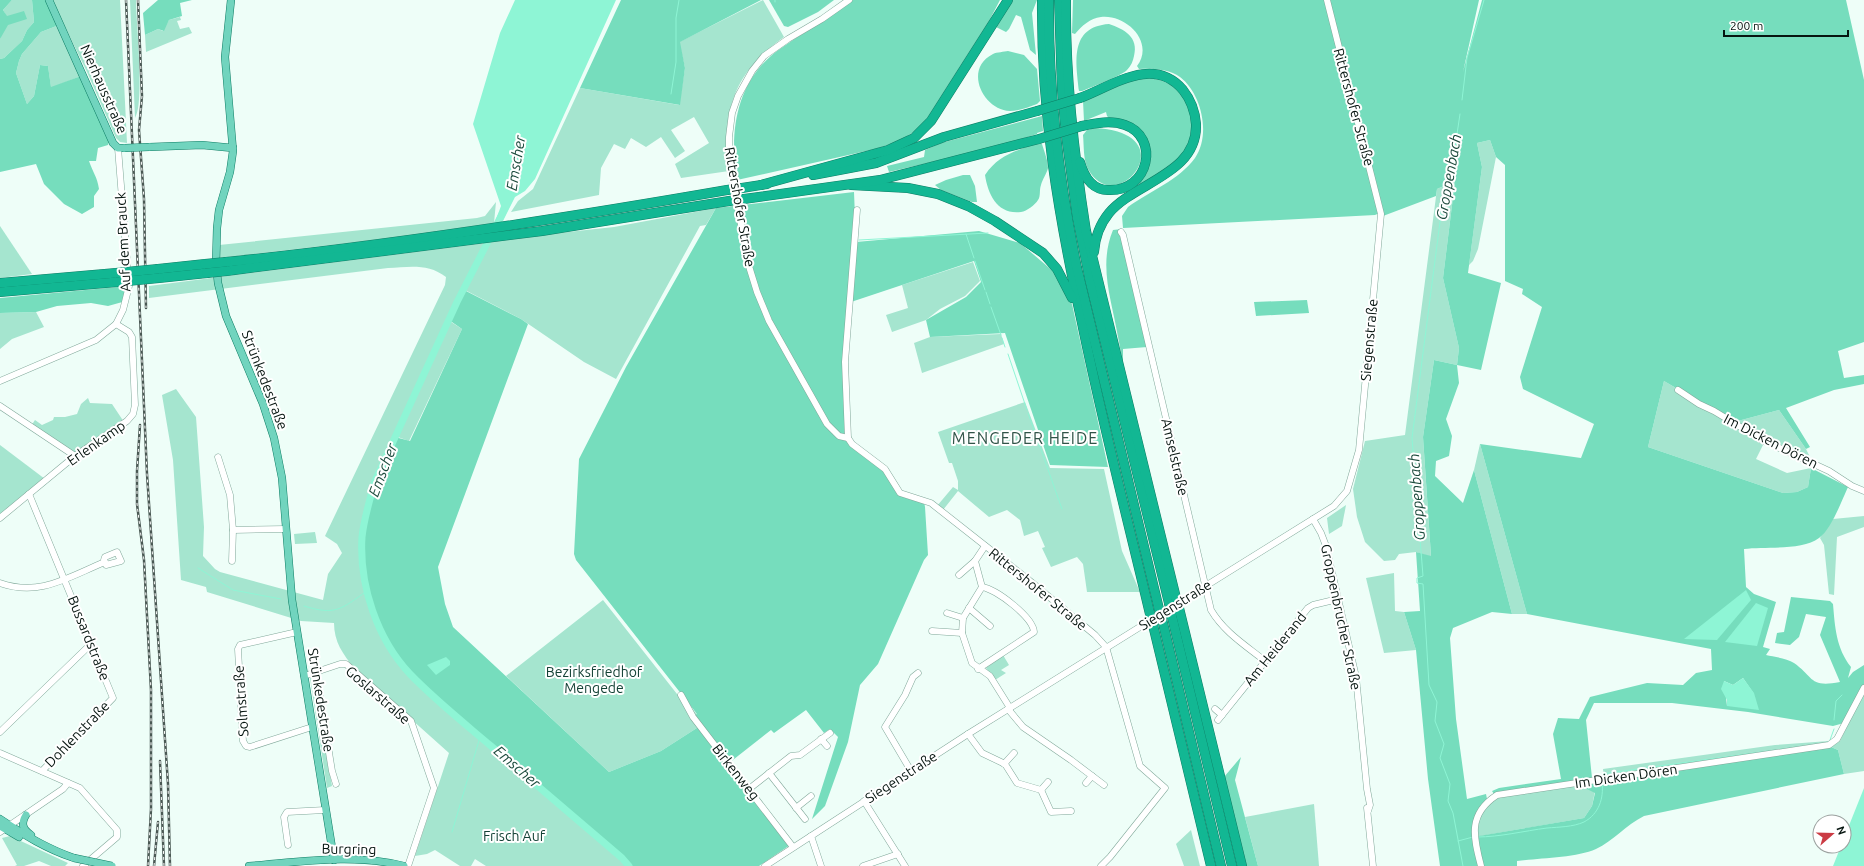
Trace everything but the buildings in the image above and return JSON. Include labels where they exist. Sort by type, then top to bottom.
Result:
[{"type":"highway","points":[[761,185],[888,150],[914,138],[931,121],[1008,0]]},
{"type":"highway","points":[[1042,0],[1044,91],[1049,143],[1062,228],[1085,341],[1211,866]]},
{"type":"highway","points":[[1049,0],[1052,91],[1062,184],[1077,268],[1221,866]]},
{"type":"highway","points":[[1059,0],[1062,90],[1066,134],[1081,236],[1093,294],[1242,866]]},
{"type":"highway","points":[[1066,0],[1066,45],[1083,209],[1098,282],[1172,600]]},
{"type":"highway","points":[[0,283],[116,277],[159,278],[206,269],[426,242],[470,231],[761,185],[876,163],[944,137],[1080,98],[1131,76],[1149,74],[1159,75],[1175,83],[1184,92],[1192,106],[1196,120],[1193,141],[1184,159],[1171,170],[1122,201],[1104,219],[1096,239],[1094,260]]},
{"type":"highway","points":[[426,242],[466,240],[515,234],[729,201],[880,180],[1082,126],[1110,122],[1125,125],[1134,131],[1143,142],[1146,151],[1144,170],[1138,179],[1130,186],[1116,191],[1105,190],[1094,186],[1089,181],[1082,168],[1074,133]]},
{"type":"highway","points":[[851,185],[908,188],[938,194],[981,213],[1027,242],[1050,261],[1062,278],[1076,309],[1085,341]]},
{"type":"highway","points":[[0,292],[116,277],[158,268],[206,269]]},
{"type":"highway","points":[[1175,611],[1232,866]]},
{"type":"main road","name":"Nierhausstraße","points":[[49,0],[111,138],[121,148],[202,146],[233,148]]},
{"type":"main road","name":"Strünkedestraße","points":[[230,0],[225,57],[226,92],[233,148],[230,172],[219,210],[216,262],[218,283],[226,316],[263,404],[272,432],[282,478],[290,592],[334,863]]},
{"type":"main road","points":[[26,815],[22,823],[24,830],[59,853]]},
{"type":"main road","points":[[0,819],[4,828],[59,853],[74,858],[112,866]]},
{"type":"main road","name":"Burgring","points":[[249,866],[292,863],[334,863],[361,860],[404,866]]},
{"type":"street","name":"Rittershofer Straße","points":[[849,0],[835,11],[791,36],[770,51],[752,71],[742,88],[732,113],[728,147],[731,173],[748,263],[763,307],[827,424],[839,436],[848,438],[852,444],[885,469],[900,493],[931,503],[1095,635],[1106,647],[1140,766],[1165,788],[1110,857],[1101,866]]},
{"type":"street","name":"Rittershofer Straße","points":[[1327,0],[1381,214]]},
{"type":"street","name":"Auf dem Brauck","points":[[0,381],[96,340],[116,324],[123,310],[129,286],[121,148]]},
{"type":"street","points":[[848,438],[845,362],[857,210]]},
{"type":"street","name":"Siegenstraße","points":[[765,866],[968,734],[1334,506],[1347,491],[1359,450],[1381,214]]},
{"type":"street","name":"Amselstraße","points":[[1121,232],[1140,303],[1211,610],[1226,630],[1265,661]]},
{"type":"street","name":"Erlenkamp","points":[[0,518],[75,456],[127,421],[134,410],[132,337],[129,332],[116,324]]},
{"type":"street","name":"Im Dicken Dören","points":[[1678,390],[1699,404],[1714,411],[1762,440],[1829,471],[1852,486],[1864,491]]},
{"type":"street","points":[[0,406],[75,456]]},
{"type":"street","points":[[218,457],[230,495],[233,530],[232,561]]},
{"type":"street","name":"Bussardstraße","points":[[29,494],[112,698]]},
{"type":"street","name":"Groppenbrucher Straße","points":[[1313,519],[1324,538],[1356,677],[1366,789],[1365,796],[1368,811],[1373,866]]},
{"type":"street","points":[[233,530],[286,529]]},
{"type":"street","points":[[959,575],[975,561],[985,546]]},
{"type":"street","points":[[975,561],[982,586],[980,594],[963,618],[962,633],[972,664],[990,676],[1009,709],[1023,728],[1104,785]]},
{"type":"street","name":"Bussardstraße","points":[[64,579],[104,562]]},
{"type":"street","points":[[0,583],[21,588],[33,588],[42,587],[64,579]]},
{"type":"street","points":[[978,669],[1034,632],[1033,627],[1022,612],[990,588],[982,586]]},
{"type":"street","name":"Am Heiderand","points":[[1215,709],[1220,717],[1308,608],[1313,605],[1338,599]]},
{"type":"street","points":[[969,608],[990,626]]},
{"type":"street","points":[[947,613],[963,618]]},
{"type":"street","points":[[932,631],[962,633]]},
{"type":"street","name":"Solmstraße","points":[[297,632],[240,645],[238,649],[243,740],[246,746],[250,747],[312,727]]},
{"type":"street","points":[[0,732],[91,644]]},
{"type":"street","name":"Goslarstraße","points":[[304,676],[340,664],[346,664],[412,723],[434,790],[408,866]]},
{"type":"street","points":[[316,672],[332,771],[336,784]]},
{"type":"street","points":[[911,771],[885,727],[905,695],[913,678],[918,673]]},
{"type":"street","name":"Im Dicken Dören","points":[[1481,866],[1474,837],[1475,821],[1481,809],[1488,801],[1497,795],[1813,748],[1834,743],[1844,729],[1864,688]]},
{"type":"street","name":"Birkenweg","points":[[681,695],[693,717],[793,847]]},
{"type":"street","name":"Dohlenstraße","points":[[42,771],[112,698]]},
{"type":"street","points":[[749,789],[791,756],[800,755],[830,732]]},
{"type":"street","points":[[968,734],[979,751],[1004,764],[1017,783],[1041,790],[1051,812],[1071,810]]},
{"type":"street","points":[[822,739],[827,746]]},
{"type":"street","points":[[0,753],[80,788],[117,830],[117,837],[83,866]]},
{"type":"street","points":[[1004,764],[1014,753]]},
{"type":"street","points":[[769,773],[805,819]]},
{"type":"street","points":[[1086,783],[1092,776]]},
{"type":"street","points":[[1041,790],[1048,782]]},
{"type":"street","points":[[4,828],[26,815],[63,789],[68,783]]},
{"type":"street","points":[[796,808],[811,796]]},
{"type":"street","points":[[864,801],[905,866]]},
{"type":"street","points":[[288,845],[284,817],[287,812],[325,810]]},
{"type":"street","points":[[811,836],[821,866]]},
{"type":"street","points":[[863,866],[898,854]]},
{"type":"green space","points":[[12,0],[32,0],[34,22],[27,30],[22,41],[4,58],[0,59],[0,39],[8,23],[3,10]]},
{"type":"green space","points":[[52,0],[120,0],[127,143],[120,142],[116,138],[87,72]]},
{"type":"green space","points":[[130,0],[136,0],[140,80],[138,110],[135,118]]},
{"type":"green space","points":[[763,0],[784,37],[753,65],[742,80],[735,95],[727,130],[729,171],[681,178],[675,164],[709,143],[694,117],[671,130],[685,151],[675,158],[661,137],[646,147],[631,138],[625,149],[614,144],[601,168],[599,195],[511,212],[518,201],[533,189],[580,88],[679,105],[685,68],[679,42]]},
{"type":"green space","points":[[180,17],[181,20],[177,21],[180,29],[189,27],[192,33],[146,52],[145,35],[158,29],[163,31],[169,20]]},
{"type":"green space","points":[[59,25],[81,76],[51,88],[48,66],[40,65],[34,96],[27,104],[16,73],[19,61],[22,54],[41,32]]},
{"type":"green space","points":[[1490,140],[1496,157],[1478,249],[1473,261],[1469,265],[1482,167],[1477,143]]},
{"type":"green space","points":[[1455,181],[1443,278],[1459,348],[1457,365],[1434,360],[1423,437],[1431,557],[1416,552],[1399,554],[1395,560],[1384,561],[1365,542],[1357,517],[1353,489],[1365,441],[1405,435],[1437,189]]},
{"type":"green space","points":[[496,202],[494,223],[408,236],[220,258],[219,245],[477,218],[485,216]]},
{"type":"green space","name":"Frisch Auf","points":[[716,208],[706,225],[700,226],[616,379],[584,362],[521,319],[463,289],[448,320],[462,329],[409,441],[395,436],[369,498],[361,538],[363,575],[373,610],[389,643],[409,673],[629,866],[486,866],[475,859],[471,866],[460,866],[435,850],[427,854],[415,856],[449,753],[354,668],[337,642],[334,623],[301,621],[207,592],[206,587],[181,580],[173,460],[162,395],[176,389],[196,417],[204,527],[203,556],[215,569],[220,572],[323,600],[328,574],[342,553],[337,544],[325,536],[445,285],[446,277],[425,268],[388,268],[149,298],[149,286],[486,243],[475,266],[488,242],[614,227]]},
{"type":"green space","points":[[0,226],[32,274],[0,278]]},
{"type":"green space","points":[[973,262],[980,281],[965,296],[940,309],[926,320],[892,332],[886,315],[908,308],[902,285]]},
{"type":"green space","points":[[36,312],[44,327],[12,339],[0,349],[0,313]]},
{"type":"green space","points":[[1001,334],[1004,344],[922,373],[914,343],[930,337]]},
{"type":"green space","points":[[1664,381],[1734,422],[1779,410],[1806,449],[1812,461],[1764,443],[1756,459],[1787,473],[1811,468],[1808,487],[1797,492],[1783,493],[1648,447]]},
{"type":"green space","points":[[88,398],[90,403],[112,404],[124,422],[75,456],[31,426],[35,420],[42,425],[53,420],[54,417],[65,417],[77,414],[81,404]]},
{"type":"green space","points":[[1025,402],[1050,468],[1104,469],[1122,551],[1140,592],[1087,592],[1083,564],[1077,557],[1051,567],[1042,548],[1045,547],[1038,531],[1024,536],[1020,520],[1007,510],[989,517],[958,491],[943,510],[937,506],[953,487],[958,490],[958,481],[952,463],[949,463],[938,432]]},
{"type":"green space","points":[[1480,444],[1527,614],[1512,614],[1474,470]]},
{"type":"green space","points":[[0,445],[45,479],[0,517]]},
{"type":"green space","points":[[1346,505],[1342,526],[1329,534],[1327,518]]},
{"type":"green space","points":[[1864,516],[1864,527],[1837,537],[1834,595],[1829,594],[1824,545],[1820,538],[1833,519]]},
{"type":"green space","points":[[315,532],[317,543],[295,544],[294,534]]},
{"type":"green space","points":[[1394,573],[1395,611],[1404,612],[1416,650],[1384,653],[1366,578]]},
{"type":"green space","name":"Bezirksfriedhof Mengede","points":[[603,600],[677,694],[697,714],[700,726],[661,751],[609,772],[506,676]]},
{"type":"green space","points":[[1003,655],[1009,665],[1001,670],[1006,673],[995,680],[986,668]]},
{"type":"green space","points":[[312,677],[314,679],[311,680],[313,695],[317,695],[317,698],[314,699],[317,717],[320,716],[321,719],[317,720],[320,738],[324,738],[332,786],[327,788],[310,678]]},
{"type":"green space","points":[[1864,692],[1864,771],[1844,774],[1838,750],[1831,747],[1840,741]]},
{"type":"green space","points":[[1829,741],[1829,743],[1604,778],[1603,769],[1775,745]]},
{"type":"green space","points":[[1587,782],[1595,791],[1592,806],[1584,818],[1475,837],[1476,819],[1499,794]]},
{"type":"green space","points":[[1314,804],[1319,866],[1258,866],[1245,817]]},
{"type":"green space","points":[[1191,830],[1200,866],[1184,866],[1176,844]]},
{"type":"green space","points":[[10,836],[68,863],[65,866],[51,866],[39,861],[24,866],[15,866],[17,865],[2,838]]},
{"type":"shaded area","points":[[0,0],[12,0],[3,10],[7,16],[24,11],[27,19],[8,25],[0,39]]},
{"type":"shaded area","points":[[32,0],[47,0],[59,25],[41,32],[22,54],[19,61],[16,73],[27,104],[34,96],[40,65],[48,66],[51,87],[81,76],[109,142],[108,145],[98,148],[96,161],[89,161],[99,189],[94,196],[94,207],[82,214],[64,204],[44,184],[36,164],[0,172],[0,59],[4,58],[22,41],[27,30],[34,22]]},
{"type":"shaded area","points":[[158,0],[192,0],[180,3],[182,16],[169,20],[164,31],[158,29],[145,35],[143,13]]},
{"type":"shaded area","points":[[621,0],[761,0],[680,42],[685,68],[680,105],[580,88]]},
{"type":"shaded area","points":[[769,0],[834,0],[818,12],[788,27],[784,26]]},
{"type":"shaded area","points":[[853,0],[1000,0],[989,21],[926,120],[915,131],[900,141],[875,149],[737,180],[734,144],[735,126],[744,93],[752,77],[763,63],[777,51]]},
{"type":"shaded area","points":[[1013,0],[1037,0],[1032,13],[1036,55],[1030,50],[1021,17],[1016,15],[1006,32],[996,27]]},
{"type":"shaded area","points":[[1073,0],[1479,0],[1463,72],[1482,0],[1846,0],[1864,80],[1864,342],[1838,351],[1844,378],[1864,375],[1864,384],[1834,390],[1786,408],[1810,447],[1806,449],[1779,410],[1734,422],[1664,381],[1648,447],[1783,493],[1797,492],[1808,487],[1811,468],[1848,487],[1832,522],[1819,538],[1803,545],[1744,549],[1746,587],[1754,594],[1776,602],[1763,647],[1770,649],[1766,655],[1791,661],[1813,680],[1823,684],[1840,682],[1820,635],[1826,617],[1806,614],[1799,637],[1790,645],[1775,643],[1777,633],[1784,632],[1791,597],[1830,601],[1833,604],[1839,645],[1851,667],[1848,678],[1853,672],[1864,665],[1864,685],[1844,723],[1833,726],[1748,712],[1672,703],[1594,703],[1586,720],[1592,778],[1494,794],[1492,791],[1499,788],[1561,779],[1553,734],[1558,718],[1579,719],[1590,697],[1647,683],[1683,685],[1696,673],[1712,670],[1711,649],[1527,614],[1480,444],[1581,458],[1594,424],[1523,389],[1520,377],[1542,307],[1522,294],[1523,289],[1505,281],[1505,165],[1496,157],[1490,140],[1477,143],[1482,167],[1468,273],[1501,283],[1481,370],[1457,365],[1459,348],[1443,278],[1455,181],[1437,189],[1436,196],[1383,216],[1382,212],[1375,215],[1123,228],[1122,216],[1128,207],[1173,179],[1195,158],[1200,149],[1202,138],[1202,115],[1199,104],[1188,84],[1176,74],[1160,70],[1139,69],[1137,66],[1142,57],[1140,39],[1135,31],[1128,25],[1120,20],[1110,17],[1101,17],[1083,25],[1075,34],[1072,33]],"holes":[[[1743,678],[1754,694],[1727,706],[1724,681],[1733,685]]]},
{"type":"shaded area","points":[[1109,24],[1125,31],[1132,39],[1135,49],[1132,63],[1127,70],[1119,75],[1079,91],[1077,58],[1081,39],[1087,32],[1096,27]]},
{"type":"shaded area","points":[[1008,51],[1024,55],[1037,69],[1040,101],[1037,104],[1020,110],[1010,111],[1000,109],[992,104],[980,88],[978,78],[979,69],[984,61],[993,54]]},
{"type":"shaded area","points":[[1137,78],[1158,80],[1174,87],[1182,94],[1187,103],[1192,123],[1188,144],[1179,158],[1163,171],[1138,185],[1146,174],[1149,163],[1146,140],[1110,119],[1106,112],[1084,121],[1083,101]]},
{"type":"shaded area","points":[[1042,116],[1043,131],[1037,134],[996,147],[889,172],[887,166],[924,157],[925,150],[941,143]]},
{"type":"shaded area","points":[[1095,128],[1123,133],[1137,144],[1141,157],[1137,170],[1127,180],[1114,185],[1100,182],[1088,169],[1084,157],[1083,135],[1087,130]]},
{"type":"shaded area","points":[[1034,144],[1042,144],[1048,165],[1040,187],[1039,198],[1033,206],[1021,212],[1006,210],[1000,207],[992,196],[986,182],[985,175],[995,163],[1006,155]]},
{"type":"shaded area","points":[[963,175],[970,175],[975,186],[977,202],[972,202],[941,190],[935,185]]},
{"type":"shaded area","points":[[854,192],[856,242],[979,231],[1020,243],[1054,272],[1072,304],[1108,467],[1050,465],[1005,333],[930,337],[926,320],[966,297],[981,282],[974,261],[848,303],[844,403],[847,442],[880,467],[899,495],[905,498],[924,502],[928,555],[924,560],[878,664],[860,685],[848,742],[825,806],[812,819],[838,737],[830,729],[824,733],[806,710],[774,733],[771,730],[729,763],[790,845],[759,866],[629,866],[622,858],[439,702],[408,670],[391,647],[373,609],[365,582],[362,555],[364,524],[379,473],[395,437],[410,441],[462,329],[449,320],[464,290],[528,324],[438,567],[445,604],[453,627],[609,772],[661,751],[700,726],[693,717],[697,714],[576,560],[574,554],[579,459],[626,367],[716,208]]},
{"type":"shaded area","points":[[1122,229],[1147,347],[1123,349],[1123,364],[1106,270],[1109,243],[1113,230]]},
{"type":"shaded area","points":[[128,286],[126,301],[108,306],[91,303],[57,306],[36,312],[0,313],[0,298]]},
{"type":"shaded area","points":[[1307,300],[1309,313],[1256,316],[1254,302]]},
{"type":"shaded area","points":[[1434,360],[1457,365],[1459,383],[1446,419],[1452,436],[1449,456],[1436,461],[1435,476],[1463,503],[1474,470],[1512,614],[1492,612],[1453,628],[1450,638],[1456,719],[1467,799],[1486,794],[1487,799],[1480,808],[1473,837],[1584,818],[1592,806],[1595,793],[1587,789],[1586,784],[1831,747],[1838,750],[1844,774],[1644,816],[1602,846],[1588,852],[1517,861],[1517,866],[1440,866],[1428,779],[1416,650],[1404,612],[1420,611],[1416,552],[1431,556],[1423,437]]},
{"type":"shaded area","points":[[1241,757],[1235,780],[1258,866],[1245,866],[1224,777]]},
{"type":"water","points":[[515,0],[616,0],[535,179],[525,191],[515,197],[503,221],[495,222],[501,206],[473,124],[500,33]]},
{"type":"water","points":[[1746,590],[1751,600],[1717,640],[1684,639]]},
{"type":"water","points":[[1756,603],[1768,608],[1757,646],[1725,642]]},
{"type":"water","points":[[446,657],[450,661],[450,665],[436,675],[427,665]]},
{"type":"water","points":[[1743,678],[1754,693],[1759,710],[1727,706],[1727,700],[1721,689],[1724,681],[1733,685]]},
{"type":"water","points":[[1864,788],[1864,866],[1833,866],[1838,854],[1852,854],[1852,818]]},
{"type":"waterway","points":[[671,94],[676,62],[676,18],[679,0]]},
{"type":"waterway","name":"Groppenbach","points":[[1462,100],[1467,58],[1484,0]]},
{"type":"waterway","name":"Groppenbach","points":[[1460,114],[1450,181],[1444,191],[1412,438],[1423,576],[1417,578],[1417,583],[1423,584],[1429,685],[1437,702],[1435,721],[1444,744],[1440,758],[1450,784],[1448,801],[1453,813],[1463,866]]},
{"type":"waterway","name":"Emscher","points":[[502,214],[457,302],[375,481],[362,537],[362,555],[367,592],[372,610],[388,645],[410,674],[439,702],[622,858],[629,866]]},
{"type":"waterway","points":[[859,240],[988,233]]},
{"type":"waterway","points":[[966,234],[974,258]]},
{"type":"waterway","points":[[975,261],[985,290]]},
{"type":"waterway","points":[[986,292],[990,304]]},
{"type":"waterway","points":[[991,307],[1001,335]]},
{"type":"waterway","points":[[1002,338],[1005,347]]},
{"type":"waterway","points":[[1008,354],[1027,410]]},
{"type":"waterway","points":[[1028,413],[1062,509]]},
{"type":"waterway","points":[[198,568],[233,590],[281,599]]},
{"type":"waterway","points":[[304,606],[324,610],[338,609],[367,591]]},
{"type":"waterway","points":[[1834,720],[1836,701],[1842,695]]},
{"type":"waterway","points":[[1830,740],[1834,729]]},
{"type":"waterway","points":[[452,832],[480,737]]},
{"type":"waterway","points":[[1601,777],[1602,774],[1818,744]]},
{"type":"waterway","points":[[1477,837],[1575,825],[1584,822],[1597,810],[1601,800],[1602,783]]},
{"type":"waterway","points":[[1458,841],[1473,837]]},
{"type":"railway","points":[[126,0],[147,474],[168,784],[170,866]]},
{"type":"railway","points":[[138,0],[142,96],[139,130],[144,199],[146,308]]},
{"type":"railway","points":[[140,425],[137,471],[137,504],[144,560],[151,690],[151,809],[148,866]]},
{"type":"railway","points":[[160,761],[164,866]]},
{"type":"railway","points":[[154,866],[158,822]]},
{"type":"district","name":"MENGEDER HEIDE","points":[[1025,438]]}]
